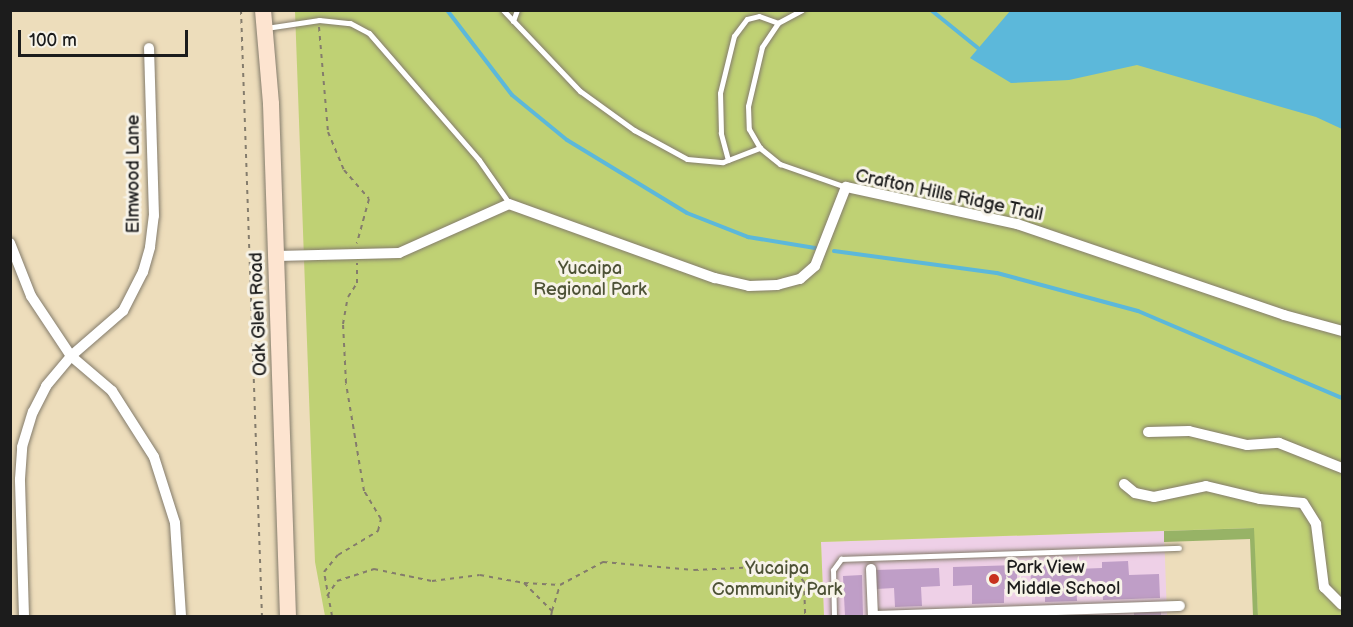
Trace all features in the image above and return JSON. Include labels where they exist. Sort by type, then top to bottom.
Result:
[{"type":"main road","name":"Oak Glen Road","points":[[262,10],[265,28],[277,256],[288,616]]},
{"type":"street","name":"Elmwood Lane","points":[[24,616],[22,447],[46,386],[71,356],[123,311],[143,272],[150,247],[154,216],[149,48]]},
{"type":"street","name":"Crafton Hills Ridge Trail","points":[[509,204],[715,278],[749,286],[777,285],[800,279],[815,267],[846,187],[1017,224],[1284,315],[1342,331]]},
{"type":"street","points":[[277,256],[399,252],[509,204]]},
{"type":"street","points":[[10,243],[31,296],[71,356],[112,391],[154,457],[175,523],[181,616]]},
{"type":"street","points":[[1148,432],[1189,431],[1247,445],[1279,443],[1342,468]]},
{"type":"street","points":[[1124,484],[1135,493],[1154,497],[1206,486],[1260,499],[1303,503],[1316,524],[1324,587],[1342,605]]},
{"type":"street","points":[[871,569],[873,616],[1079,613],[1180,606]]},
{"type":"lane","points":[[503,10],[580,91],[634,130],[687,159],[728,160],[759,148]]},
{"type":"lane","points":[[513,21],[517,10]]},
{"type":"lane","points":[[802,10],[778,23],[762,47],[747,106],[749,129],[759,148],[780,164],[846,187]]},
{"type":"lane","points":[[728,160],[721,133],[720,93],[734,36],[747,19],[759,16],[778,23]]},
{"type":"lane","points":[[265,28],[319,20],[350,22],[369,33],[479,160],[509,204]]},
{"type":"lane","points":[[834,616],[833,570],[838,561],[847,558],[1179,548]]},
{"type":"path","points":[[241,10],[262,616]]},
{"type":"path","points":[[319,20],[321,84],[328,132],[344,170],[369,199],[357,236],[357,283],[348,297],[344,324],[346,383],[364,491],[381,519],[378,531],[338,555],[324,572],[332,616]]},
{"type":"path","points":[[327,597],[337,581],[355,572],[374,569],[432,581],[480,575],[524,583],[560,585],[603,562],[694,570],[782,566],[796,572],[804,582],[805,616]]},
{"type":"path","points":[[524,583],[552,611]]},
{"type":"path","points":[[551,616],[560,585]]},
{"type":"shaded area","name":"Park View Middle School","points":[[1164,531],[1167,616],[824,616],[821,542]]},
{"type":"green space","name":"Yucaipa Regional Park","points":[[295,11],[1342,11],[1342,616],[1258,616],[1253,528],[821,542],[824,616],[325,616],[315,562]]},
{"type":"green space","points":[[1254,528],[1258,616],[1253,616],[1250,539],[1164,542],[1164,531]]},
{"type":"water","points":[[1010,11],[1342,11],[1342,129],[1316,117],[1137,65],[1069,80],[1011,83],[970,58]]},
{"type":"building","points":[[1128,561],[1129,575],[1159,574],[1160,598],[1103,600],[1102,581],[1076,582],[1077,601],[1045,602],[1045,588],[1004,589],[1004,603],[972,604],[972,585],[953,586],[953,567],[1017,565],[1017,584],[1031,583],[1030,565],[1076,563],[1076,569],[1102,568],[1102,562]]},
{"type":"building","points":[[939,568],[940,586],[921,587],[922,606],[895,607],[894,588],[876,589],[875,570]]},
{"type":"building","points":[[862,575],[863,616],[845,616],[843,576]]},
{"type":"building","points":[[1134,611],[1161,611],[1161,616],[1134,616]]},
{"type":"waterway","points":[[447,10],[512,95],[567,140],[687,213],[748,237],[815,248]]},
{"type":"waterway","points":[[931,10],[978,48]]},
{"type":"waterway","points":[[834,251],[997,273],[1138,311],[1342,398]]},
{"type":"place","name":"Park View Middle School","points":[[994,579]]},
{"type":"park label","name":"Yucaipa Community Park","points":[[777,580]]}]
